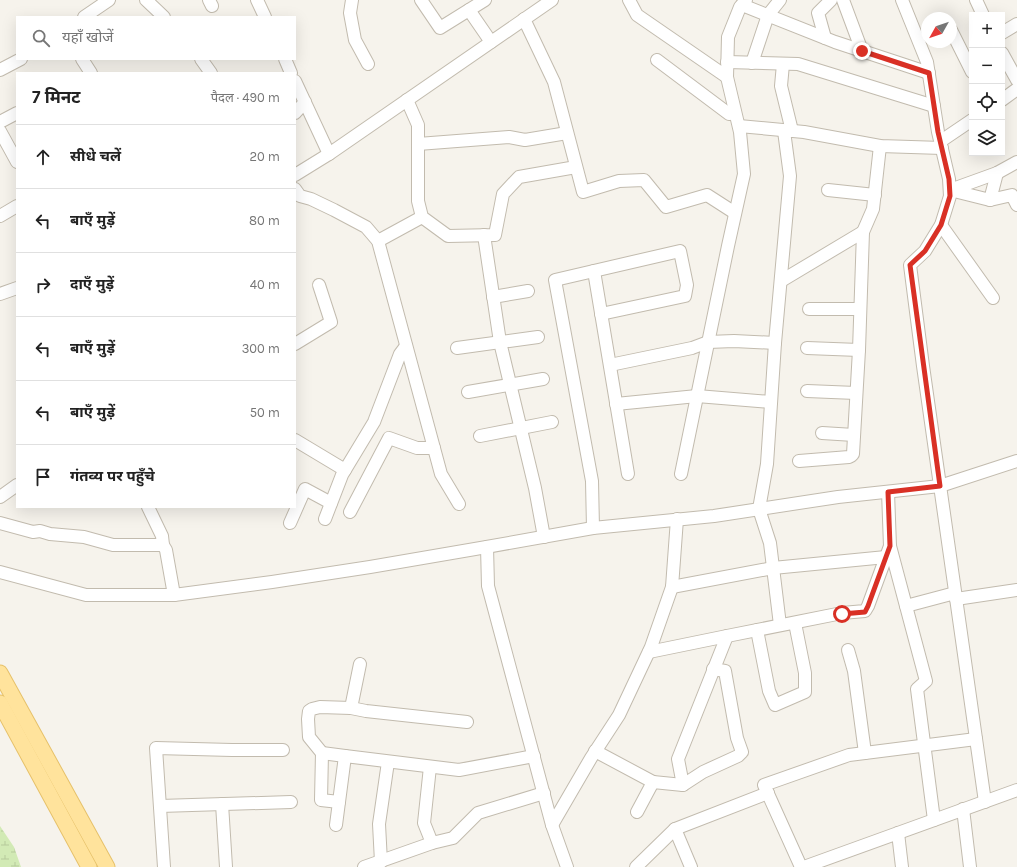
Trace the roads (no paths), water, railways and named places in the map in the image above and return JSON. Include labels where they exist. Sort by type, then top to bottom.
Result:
[{"type":"main road","points":[[0,673],[108,867]]},
{"type":"main road","points":[[0,703],[89,867]]},
{"type":"street","points":[[85,16],[109,0]]},
{"type":"street","points":[[146,0],[163,16]]},
{"type":"street","points":[[257,0],[265,16]]},
{"type":"street","points":[[352,0],[350,13],[355,40],[368,64]]},
{"type":"street","points":[[421,0],[440,28],[470,6],[485,0]]},
{"type":"street","points":[[296,174],[329,154],[552,0]]},
{"type":"street","points":[[629,0],[637,15],[727,77]]},
{"type":"street","points":[[752,63],[768,15],[780,0]]},
{"type":"street","points":[[825,38],[818,13],[832,0]]},
{"type":"street","points":[[843,0],[862,51]]},
{"type":"street","points":[[902,0],[927,62],[934,106],[949,179],[950,196],[941,225],[925,251],[910,265],[984,802]]},
{"type":"street","points":[[976,0],[982,12]]},
{"type":"street","points":[[681,474],[744,174],[739,126],[727,77],[728,37],[740,7],[744,2],[768,15],[825,38],[929,73]]},
{"type":"street","points":[[470,6],[491,42]]},
{"type":"street","points":[[524,19],[554,82],[583,192],[619,182],[644,180],[666,207],[707,195],[735,213]]},
{"type":"street","points":[[1005,31],[1017,24]]},
{"type":"street","points":[[957,42],[969,66]]},
{"type":"street","points":[[1005,58],[1017,80]]},
{"type":"street","points":[[0,70],[19,60]]},
{"type":"street","points":[[83,60],[90,72]]},
{"type":"street","points":[[202,60],[210,72]]},
{"type":"street","points":[[285,60],[291,72]]},
{"type":"street","points":[[658,60],[729,114],[735,113]]},
{"type":"street","points":[[727,62],[798,64],[934,106]]},
{"type":"street","points":[[780,626],[770,542],[760,509],[767,464],[775,343],[790,176],[788,131],[781,86],[783,64]]},
{"type":"street","points":[[296,83],[329,154]]},
{"type":"street","points":[[1005,98],[1017,89]]},
{"type":"street","points":[[407,100],[418,125],[418,201],[422,217],[448,236],[495,235],[503,194],[520,177],[576,167]]},
{"type":"street","points":[[296,112],[305,102]]},
{"type":"street","points":[[0,122],[16,114]]},
{"type":"street","points":[[739,126],[804,132],[880,146],[942,145],[969,122]]},
{"type":"street","points":[[0,131],[16,160]]},
{"type":"street","points":[[418,144],[509,137],[525,140],[567,133]]},
{"type":"street","points":[[799,461],[849,457],[853,454],[859,350],[863,232],[873,209],[880,146]]},
{"type":"street","points":[[950,190],[997,173],[1017,162]]},
{"type":"street","points":[[990,200],[997,173]]},
{"type":"street","points":[[296,190],[300,196],[311,199],[366,227],[378,241],[441,474],[459,504]]},
{"type":"street","points":[[828,190],[874,195]]},
{"type":"street","points":[[950,190],[990,200],[1012,195],[1017,205]]},
{"type":"street","points":[[0,216],[16,207]]},
{"type":"street","points":[[378,241],[422,217]]},
{"type":"street","points":[[941,225],[993,298]]},
{"type":"street","points":[[781,281],[863,232]]},
{"type":"street","points":[[484,235],[500,342],[535,488],[544,536]]},
{"type":"street","points":[[593,528],[592,481],[555,280],[680,251],[687,285],[685,296],[602,314]]},
{"type":"street","points":[[594,271],[628,474]]},
{"type":"street","points":[[296,343],[332,322],[319,285]]},
{"type":"street","points":[[0,294],[16,288]]},
{"type":"street","points":[[493,297],[528,291]]},
{"type":"street","points":[[809,309],[860,309]]},
{"type":"street","points":[[457,348],[538,337]]},
{"type":"street","points":[[610,365],[692,348],[708,342],[734,341],[775,343]]},
{"type":"street","points":[[325,519],[342,475],[374,422],[400,354],[406,346]]},
{"type":"street","points":[[807,348],[859,350]]},
{"type":"street","points":[[468,392],[543,379]]},
{"type":"street","points":[[807,391],[856,393]]},
{"type":"street","points":[[616,404],[697,396],[771,402]]},
{"type":"street","points":[[480,436],[552,422]]},
{"type":"street","points":[[822,434],[854,435]]},
{"type":"street","points":[[350,512],[389,438],[417,448],[434,448]]},
{"type":"street","points":[[296,441],[345,470]]},
{"type":"street","points":[[0,572],[86,595],[174,595],[370,567],[593,528],[714,516],[838,497],[940,486],[1017,461]]},
{"type":"street","points":[[0,497],[16,486]]},
{"type":"street","points":[[290,523],[305,489],[331,503]]},
{"type":"street","points":[[888,492],[888,551],[906,606],[926,681],[917,689],[934,820]]},
{"type":"street","points":[[148,508],[162,536],[174,595]]},
{"type":"street","points":[[552,825],[595,751],[619,715],[649,652],[672,586],[678,519]]},
{"type":"street","points":[[0,523],[33,532],[40,531],[50,534],[84,537],[113,545],[163,545]]},
{"type":"street","points":[[487,547],[488,586],[552,825],[567,867]]},
{"type":"street","points":[[672,586],[773,568],[888,551]]},
{"type":"street","points":[[649,652],[795,622],[842,614],[865,612],[888,551]]},
{"type":"street","points":[[906,606],[955,596],[1017,590]]},
{"type":"street","points":[[757,630],[769,691],[775,705],[805,692],[805,673],[795,622]]},
{"type":"street","points":[[683,785],[678,759],[726,636]]},
{"type":"street","points":[[848,650],[854,671],[865,753]]},
{"type":"street","points":[[351,708],[360,664]]},
{"type":"street","points":[[595,751],[653,782],[683,785],[703,772],[738,756],[742,752],[737,738],[725,671],[713,669]]},
{"type":"street","points":[[339,802],[321,800],[322,753],[309,737],[308,719],[309,711],[312,709],[320,707],[351,708],[467,722]]},
{"type":"street","points":[[976,739],[848,755],[764,785],[803,867],[1017,790]]},
{"type":"street","points":[[164,867],[156,748],[283,750]]},
{"type":"street","points":[[322,753],[459,770],[534,756]]},
{"type":"street","points":[[336,825],[345,756]]},
{"type":"street","points":[[380,862],[379,824],[388,762]]},
{"type":"street","points":[[430,767],[424,823],[432,843]]},
{"type":"street","points":[[637,812],[653,782]]},
{"type":"street","points":[[364,867],[432,843],[453,838],[478,813],[544,793]]},
{"type":"street","points":[[636,867],[675,829],[768,793]]},
{"type":"street","points":[[160,806],[291,802]]},
{"type":"street","points":[[222,804],[226,867]]},
{"type":"street","points":[[963,809],[970,867]]},
{"type":"street","points":[[675,829],[691,867]]},
{"type":"street","points":[[898,833],[902,867]]}]
